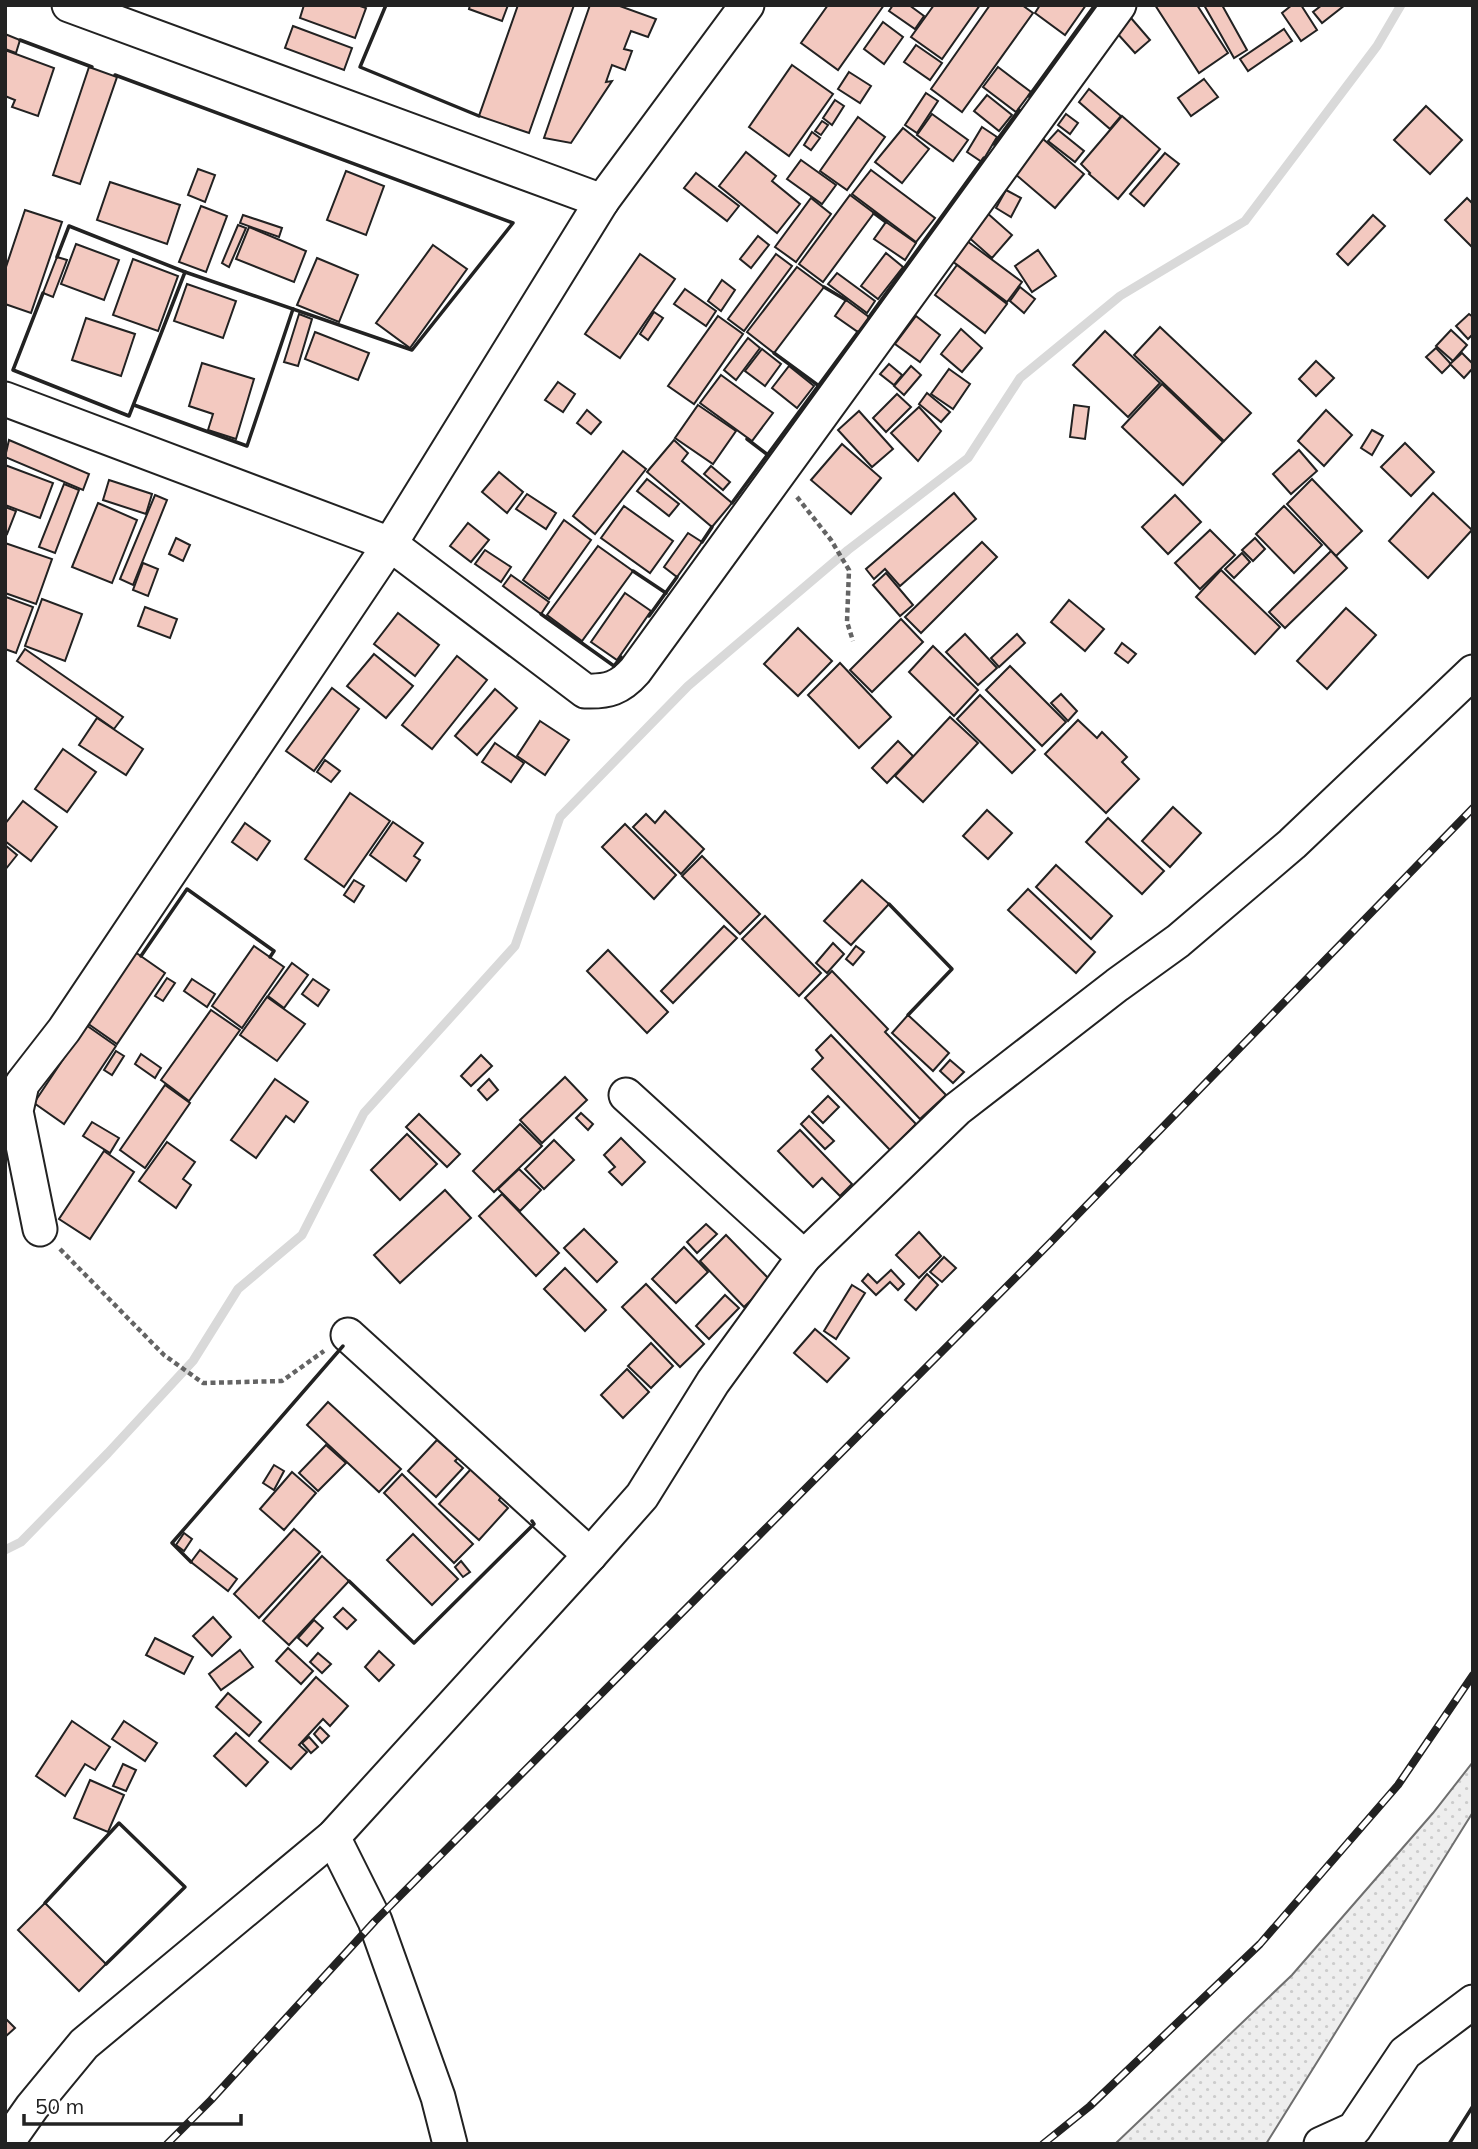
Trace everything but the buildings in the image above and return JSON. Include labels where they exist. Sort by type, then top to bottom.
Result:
[{"type":"street","points":[[69,5],[602,201]]},
{"type":"street","points":[[40,1229],[16,1111],[22,1084],[64,1030],[390,544],[602,201],[747,5]]},
{"type":"street","points":[[5,399],[390,544],[585,691],[614,689],[635,671],[1119,5]]},
{"type":"street","points":[[6,2144],[32,2107],[85,2044],[333,1837],[590,1555],[642,1496],[713,1382],[804,1257],[957,1109],[1096,1000],[1178,941],[1292,844],[1473,672]]},
{"type":"street","points":[[626,1095],[804,1257]]},
{"type":"street","points":[[348,1335],[590,1555]]},
{"type":"street","points":[[333,1837],[375,1921],[438,2097],[450,2144]]},
{"type":"street","points":[[1321,2144],[1354,2129],[1405,2053],[1473,2002]]},
{"type":"path","points":[[776,477],[804,503],[849,570],[846,622],[853,641]]},
{"type":"path","points":[[40,1229],[164,1355],[203,1383],[286,1380],[348,1335]]},
{"type":"shaded area","points":[[1473,1762],[1473,1812],[1266,2144],[1115,2144],[1292,1975],[1433,1813]]},
{"type":"waterway","points":[[5,1550],[21,1542],[193,1361],[238,1289],[302,1235],[364,1113],[515,946],[560,817],[688,686],[848,550],[968,458],[1020,378],[1120,296],[1245,221],[1377,46],[1401,5]]},
{"type":"railway","points":[[167,2144],[211,2100],[375,1921],[1050,1243],[1473,808]]},
{"type":"railway","points":[[1043,2144],[1090,2106],[1260,1944],[1398,1785],[1473,1675]]},
{"type":"wall","points":[[386,5],[360,67],[479,116]]},
{"type":"wall","points":[[1029,96],[1095,5]]},
{"type":"wall","points":[[20,40],[92,67]]},
{"type":"wall","points":[[115,75],[513,223],[412,350],[185,272]]},
{"type":"wall","points":[[994,144],[1019,110]]},
{"type":"wall","points":[[869,317],[984,158]]},
{"type":"wall","points":[[874,213],[886,222]]},
{"type":"wall","points":[[43,293],[13,370],[129,416],[185,272],[69,226],[57,257]]},
{"type":"wall","points":[[824,287],[846,300]]},
{"type":"wall","points":[[134,405],[247,446],[293,309]]},
{"type":"wall","points":[[732,503],[858,332]]},
{"type":"wall","points":[[774,353],[819,386]]},
{"type":"wall","points":[[747,439],[768,455]]},
{"type":"wall","points":[[702,542],[712,527]]},
{"type":"wall","points":[[633,571],[666,593]]},
{"type":"wall","points":[[649,616],[677,577]]},
{"type":"wall","points":[[541,614],[614,666],[621,657]]},
{"type":"wall","points":[[141,956],[187,889],[274,951],[270,957]]},
{"type":"wall","points":[[889,904],[952,969],[908,1015]]},
{"type":"wall","points":[[191,1562],[172,1543],[343,1346]]},
{"type":"wall","points":[[349,1581],[414,1643],[534,1524],[532,1521]]},
{"type":"wall","points":[[45,1903],[119,1823],[185,1887],[106,1964]]},
{"type":"wall","points":[[1449,2144],[1473,2106]]}]
